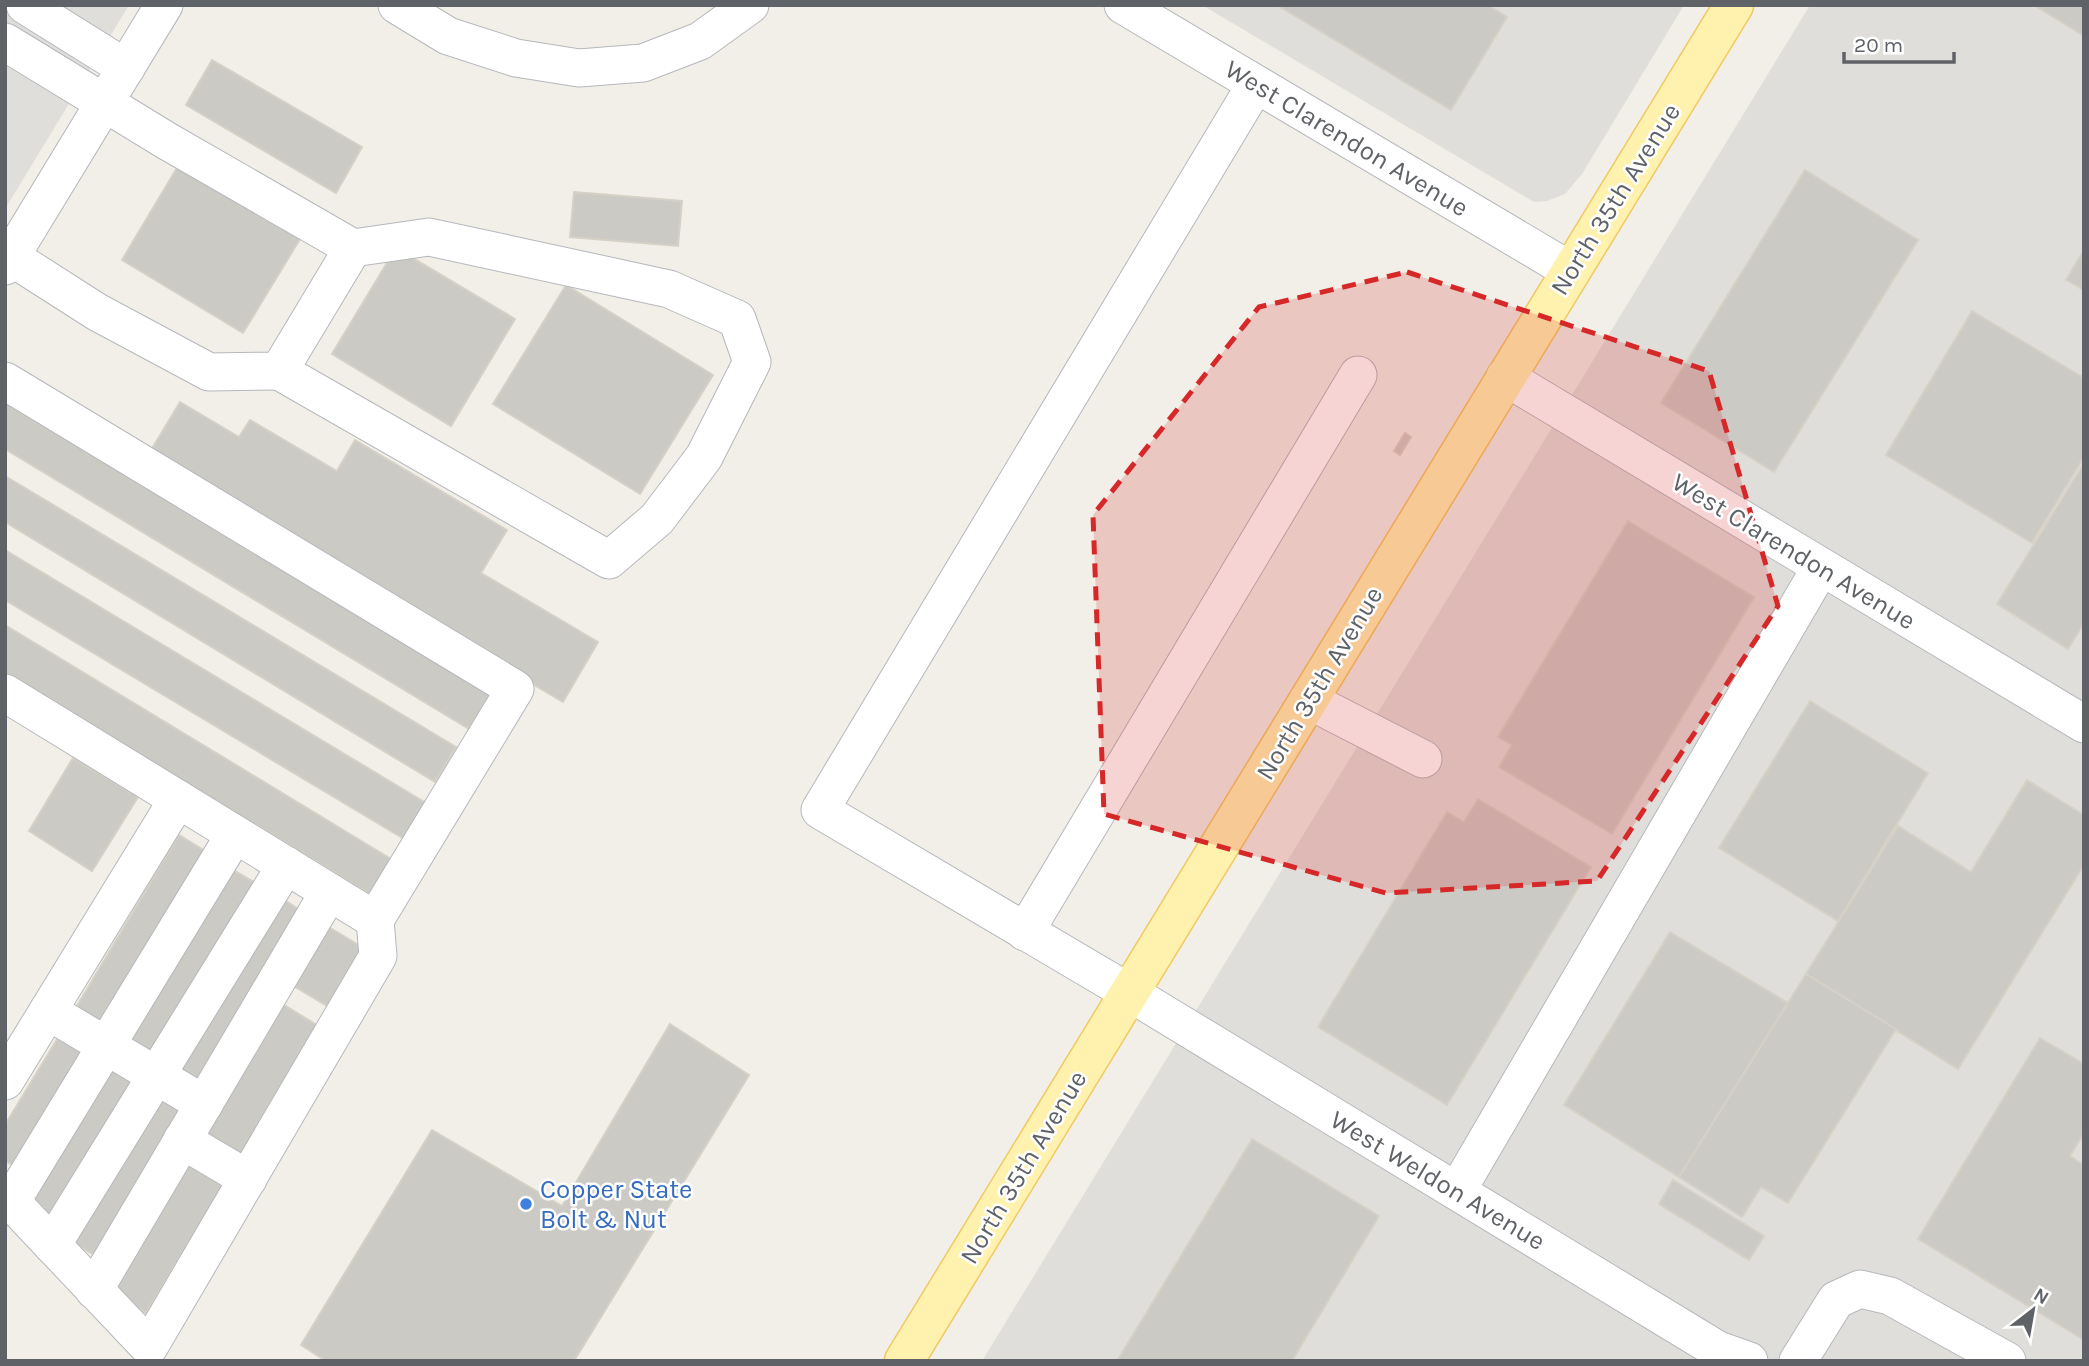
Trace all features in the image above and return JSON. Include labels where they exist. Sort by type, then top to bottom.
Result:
[{"type":"main road","name":"North 35th Avenue","points":[[904,1361],[1734,5]]},
{"type":"street","points":[[24,5],[126,68]]},
{"type":"street","points":[[5,42],[105,103],[167,141],[353,248],[429,237],[669,289],[737,320],[752,362],[704,457],[657,519],[609,560],[279,371],[209,372],[8,262],[105,103],[164,5]]},
{"type":"street","points":[[397,5],[448,36],[516,58],[579,68],[643,63],[700,41],[750,5]]},
{"type":"street","name":"West Clarendon Avenue","points":[[1123,5],[1571,271]]},
{"type":"street","name":"West Weldon Avenue","points":[[1256,84],[820,810],[1130,993],[1718,1350],[1749,1361]]},
{"type":"street","points":[[279,371],[353,248]]},
{"type":"street","points":[[1025,932],[1358,375]]},
{"type":"street","name":"West Clarendon Avenue","points":[[1505,377],[2084,724]]},
{"type":"street","points":[[5,381],[514,689],[375,920],[379,956],[149,1348],[8,1199],[106,1046],[235,834]]},
{"type":"street","points":[[1457,1191],[1821,567]]},
{"type":"street","points":[[5,692],[375,920]]},
{"type":"street","points":[[1308,700],[1423,759]]},
{"type":"street","points":[[5,1081],[178,799]]},
{"type":"street","points":[[52,1245],[286,865]]},
{"type":"street","points":[[94,1290],[329,892]]},
{"type":"street","points":[[48,1012],[204,1104]]},
{"type":"street","points":[[183,1140],[248,1179]]},
{"type":"street","points":[[1798,1361],[1836,1300],[1860,1289],[1890,1296],[2007,1361]]},
{"type":"highlighted area","points":[[1407,272],[1709,371],[1778,606],[1597,881],[1386,893],[1104,814],[1093,515],[1259,307]]},
{"type":"shaded area","points":[[5,5],[129,5],[5,209]]},
{"type":"shaded area","points":[[1202,5],[1684,5],[1582,174],[1565,194],[1547,201],[1534,202]]},
{"type":"shaded area","points":[[1810,5],[2084,5],[2084,1361],[982,1361]]},
{"type":"building","points":[[1277,5],[1488,5],[1507,17],[1451,110]]},
{"type":"building","points":[[2034,5],[2084,5],[2084,36]]},
{"type":"building","points":[[212,60],[362,147],[336,193],[186,105]]},
{"type":"building","points":[[178,166],[300,239],[243,333],[122,260]]},
{"type":"building","points":[[1805,170],[1918,240],[1774,472],[1661,403]]},
{"type":"building","points":[[574,192],[682,201],[678,246],[570,237]]},
{"type":"building","points":[[396,248],[515,319],[451,426],[332,354]]},
{"type":"building","points":[[2084,250],[2084,290],[2066,280]]},
{"type":"building","points":[[566,285],[713,375],[640,494],[493,404]]},
{"type":"building","points":[[1972,311],[2084,378],[2084,457],[2032,543],[1886,455]]},
{"type":"building","points":[[180,402],[239,437],[250,420],[337,471],[355,440],[507,530],[481,573],[598,642],[563,702],[147,457]]},
{"type":"building","points":[[5,403],[490,694],[469,729],[5,449]]},
{"type":"building","points":[[1405,433],[1411,437],[1400,455],[1394,451]]},
{"type":"building","points":[[2084,463],[2084,623],[2068,649],[1997,604]]},
{"type":"building","points":[[5,476],[456,747],[435,782],[5,522]]},
{"type":"building","points":[[1628,521],[1754,597],[1612,834],[1499,767],[1512,745],[1498,737]]},
{"type":"building","points":[[5,550],[426,803],[404,839],[5,600]]},
{"type":"building","points":[[5,625],[391,859],[370,894],[5,673]]},
{"type":"building","points":[[1810,701],[1928,773],[1838,921],[1719,848]]},
{"type":"building","points":[[73,758],[138,797],[92,871],[29,831]]},
{"type":"building","points":[[2027,780],[2084,815],[2084,865],[1958,1069],[1806,974],[1898,826],[1971,872]]},
{"type":"building","points":[[1478,799],[1591,867],[1447,1105],[1318,1027],[1447,812],[1464,822]]},
{"type":"building","points":[[179,835],[210,854],[105,1029],[74,1011]]},
{"type":"building","points":[[228,867],[259,885],[153,1060],[123,1042]]},
{"type":"building","points":[[278,896],[308,915],[203,1090],[172,1071]]},
{"type":"building","points":[[327,926],[362,947],[327,1006],[292,985]]},
{"type":"building","points":[[1670,932],[1788,1003],[1679,1177],[1564,1105]]},
{"type":"building","points":[[1806,974],[1896,1029],[1788,1203],[1761,1187],[1742,1217],[1679,1177]]},
{"type":"building","points":[[281,1003],[320,1027],[239,1161],[200,1137]]},
{"type":"building","points":[[670,1024],[749,1075],[574,1361],[326,1361],[301,1345],[432,1130],[562,1206]]},
{"type":"building","points":[[62,1031],[90,1048],[18,1168],[5,1161],[5,1125]]},
{"type":"building","points":[[2040,1038],[2084,1064],[2084,1133],[2070,1156],[2084,1165],[2084,1340],[1918,1239]]},
{"type":"building","points":[[111,1062],[139,1079],[55,1218],[27,1201]]},
{"type":"building","points":[[160,1089],[190,1107],[99,1258],[69,1240]]},
{"type":"building","points":[[1252,1139],[1379,1216],[1292,1361],[1117,1361]]},
{"type":"building","points":[[188,1157],[226,1180],[146,1313],[109,1290]]},
{"type":"building","points":[[1673,1180],[1764,1236],[1749,1260],[1659,1204]]},
{"type":"place","name":"Copper State Bolt & Nut","points":[[526,1204]]}]
